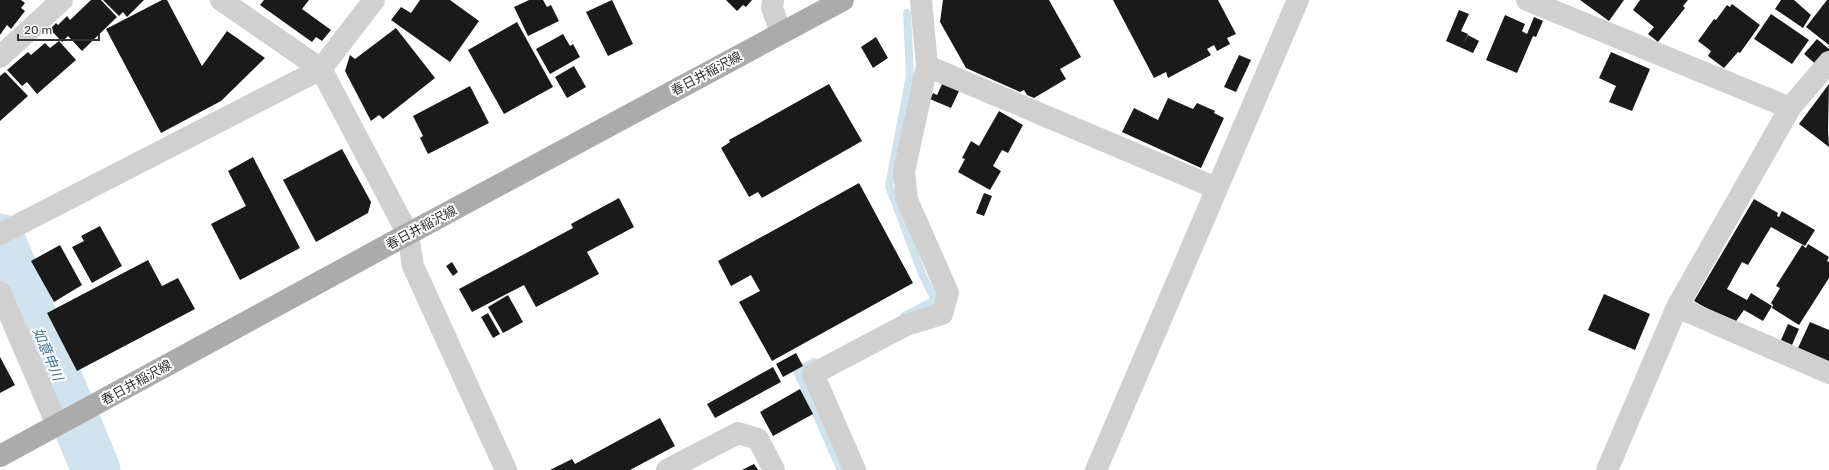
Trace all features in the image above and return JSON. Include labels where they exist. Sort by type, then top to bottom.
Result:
[{"type":"main road","name":"春日井稲沢線","points":[[0,456],[781,32],[843,0]]},
{"type":"street","points":[[0,56],[62,0]]},
{"type":"street","points":[[221,0],[320,69],[408,234],[413,266],[506,470]]},
{"type":"street","points":[[3,233],[320,69],[374,0]]},
{"type":"street","points":[[773,0],[772,8],[781,32]]},
{"type":"street","points":[[855,470],[813,374],[906,325],[942,314],[948,293],[907,200],[904,172],[927,66],[921,0]]},
{"type":"street","points":[[1096,470],[1298,0]]},
{"type":"street","points":[[1538,2],[1790,108]]},
{"type":"street","points":[[1607,470],[1677,307],[1790,108],[1829,62]]},
{"type":"street","points":[[927,66],[1216,188]]},
{"type":"street","points":[[0,292],[60,423]]},
{"type":"street","points":[[1677,307],[1829,373]]},
{"type":"street","points":[[667,470],[738,433],[758,439],[774,470]]},
{"type":"building","points":[[0,0],[21,0],[25,3],[21,8],[25,11],[11,29],[7,25],[0,35]]},
{"type":"building","points":[[91,0],[101,0],[117,17],[82,51],[68,36],[62,42],[50,29],[56,23],[58,25],[67,16],[70,20]]},
{"type":"building","points":[[103,0],[144,0],[127,17],[123,12],[119,16]]},
{"type":"building","points":[[162,0],[167,0],[202,66],[227,31],[265,58],[221,101],[161,133],[106,29]]},
{"type":"building","points":[[264,0],[309,0],[302,9],[331,30],[322,41],[316,37],[312,42],[260,5]]},
{"type":"building","points":[[420,0],[450,0],[479,21],[450,62],[391,20],[401,7],[411,13]]},
{"type":"building","points":[[529,0],[543,0],[547,7],[551,5],[559,21],[528,36],[514,7]]},
{"type":"building","points":[[612,0],[633,44],[608,56],[586,12]]},
{"type":"building","points":[[726,0],[752,0],[746,7],[743,5],[737,11]]},
{"type":"building","points":[[943,0],[1049,0],[1081,57],[1060,69],[1066,79],[1034,98],[1027,95],[1024,90],[1020,92],[966,68],[940,22]]},
{"type":"building","points":[[1113,0],[1218,0],[1236,34],[1227,38],[1230,44],[1217,51],[1214,45],[1207,49],[1211,55],[1168,78],[1166,72],[1154,78]]},
{"type":"building","points":[[1580,0],[1624,0],[1609,21]]},
{"type":"building","points":[[1640,0],[1688,0],[1683,6],[1685,8],[1658,42],[1648,34],[1654,27],[1633,10]]},
{"type":"building","points":[[1781,0],[1794,0],[1811,15],[1803,28],[1775,9]]},
{"type":"building","points":[[1827,0],[1829,0],[1829,45],[1806,27]]},
{"type":"building","points":[[1732,4],[1760,25],[1740,53],[1738,52],[1724,68],[1708,56],[1711,51],[1698,41],[1714,19],[1716,20],[1727,5],[1730,7]]},
{"type":"building","points":[[1459,10],[1469,14],[1461,31],[1468,34],[1464,43],[1468,35],[1479,41],[1473,53],[1446,41]]},
{"type":"building","points":[[1771,14],[1809,40],[1792,64],[1754,39]]},
{"type":"building","points":[[1505,15],[1525,24],[1522,31],[1527,34],[1534,17],[1543,21],[1536,37],[1533,36],[1517,73],[1486,60]]},
{"type":"building","points":[[517,22],[553,87],[504,114],[468,50]]},
{"type":"building","points":[[396,28],[435,78],[383,119],[379,115],[371,121],[345,71],[350,55],[355,59]]},
{"type":"building","points":[[563,34],[570,46],[573,44],[580,57],[550,74],[536,49]]},
{"type":"building","points":[[876,37],[888,58],[873,68],[861,47]]},
{"type":"building","points":[[1817,39],[1829,49],[1829,54],[1819,67],[1804,54]]},
{"type":"building","points":[[59,41],[76,60],[37,94],[27,82],[22,86],[7,70],[28,52],[31,55],[45,43],[50,48]]},
{"type":"building","points":[[1611,52],[1650,69],[1632,111],[1609,102],[1616,86],[1599,78]]},
{"type":"building","points":[[1239,55],[1251,60],[1236,92],[1224,87]]},
{"type":"building","points":[[574,66],[586,87],[567,98],[555,77]]},
{"type":"building","points":[[5,72],[28,96],[0,121],[0,76]]},
{"type":"building","points":[[943,82],[960,89],[951,108],[930,99],[933,93],[937,95]]},
{"type":"building","points":[[829,84],[862,141],[762,198],[758,192],[749,197],[721,148],[730,142],[729,140]]},
{"type":"building","points":[[1829,84],[1828,130],[1829,147],[1799,124]]},
{"type":"building","points":[[470,86],[489,123],[428,154],[420,138],[423,136],[413,116]]},
{"type":"building","points":[[1168,98],[1193,109],[1197,103],[1215,111],[1214,113],[1224,118],[1201,168],[1122,132],[1134,108],[1158,120]]},
{"type":"building","points":[[999,111],[1023,125],[1008,153],[1002,150],[993,166],[1001,171],[990,190],[958,172],[965,159],[962,158],[971,141],[979,146]]},
{"type":"building","points":[[342,149],[371,202],[368,213],[316,242],[283,180]]},
{"type":"building","points":[[253,157],[300,248],[240,280],[211,224],[246,206],[228,171]]},
{"type":"building","points":[[859,183],[913,283],[772,361],[739,302],[760,291],[751,275],[731,286],[718,261]]},
{"type":"building","points":[[984,193],[992,196],[984,216],[976,213]]},
{"type":"building","points":[[619,198],[634,227],[587,252],[599,274],[536,307],[524,285],[472,312],[459,289],[573,228],[571,224]]},
{"type":"building","points":[[1754,199],[1778,213],[1777,216],[1779,217],[1782,211],[1815,230],[1805,246],[1771,227],[1748,265],[1742,262],[1727,289],[1747,300],[1751,293],[1772,306],[1763,321],[1744,310],[1734,324],[1694,301]]},
{"type":"building","points":[[100,226],[122,266],[92,283],[72,247],[84,241],[81,236]]},
{"type":"building","points":[[1808,244],[1829,257],[1827,261],[1829,262],[1829,278],[1799,325],[1772,308],[1773,305],[1771,303],[1780,288],[1776,286],[1802,245],[1806,248]]},
{"type":"building","points":[[60,245],[82,285],[54,302],[31,261]]},
{"type":"building","points":[[148,260],[162,286],[178,278],[195,309],[77,371],[47,313]]},
{"type":"building","points":[[452,262],[458,272],[453,276],[446,266]]},
{"type":"building","points":[[1604,294],[1650,314],[1635,350],[1588,330]]},
{"type":"building","points":[[508,295],[523,322],[503,333],[488,307]]},
{"type":"building","points":[[488,313],[500,334],[493,338],[481,317]]},
{"type":"building","points":[[1810,322],[1829,330],[1829,362],[1798,348]]},
{"type":"building","points":[[1788,324],[1799,329],[1792,345],[1781,340]]},
{"type":"building","points":[[796,353],[803,366],[783,377],[776,364]]},
{"type":"building","points":[[0,357],[15,385],[0,393]]},
{"type":"building","points":[[773,367],[781,382],[715,418],[707,404]]},
{"type":"building","points":[[800,389],[813,414],[773,436],[760,412]]},
{"type":"building","points":[[660,418],[675,446],[630,470],[550,470],[572,459],[575,464]]},
{"type":"building","points":[[754,464],[758,470],[742,470]]},
{"type":"waterway","points":[[904,316],[935,300],[922,274],[889,186],[910,75],[907,13]]},
{"type":"waterway","name":"如意申川","points":[[0,238],[96,470]]},
{"type":"waterway","points":[[814,362],[797,371],[841,470]]}]
